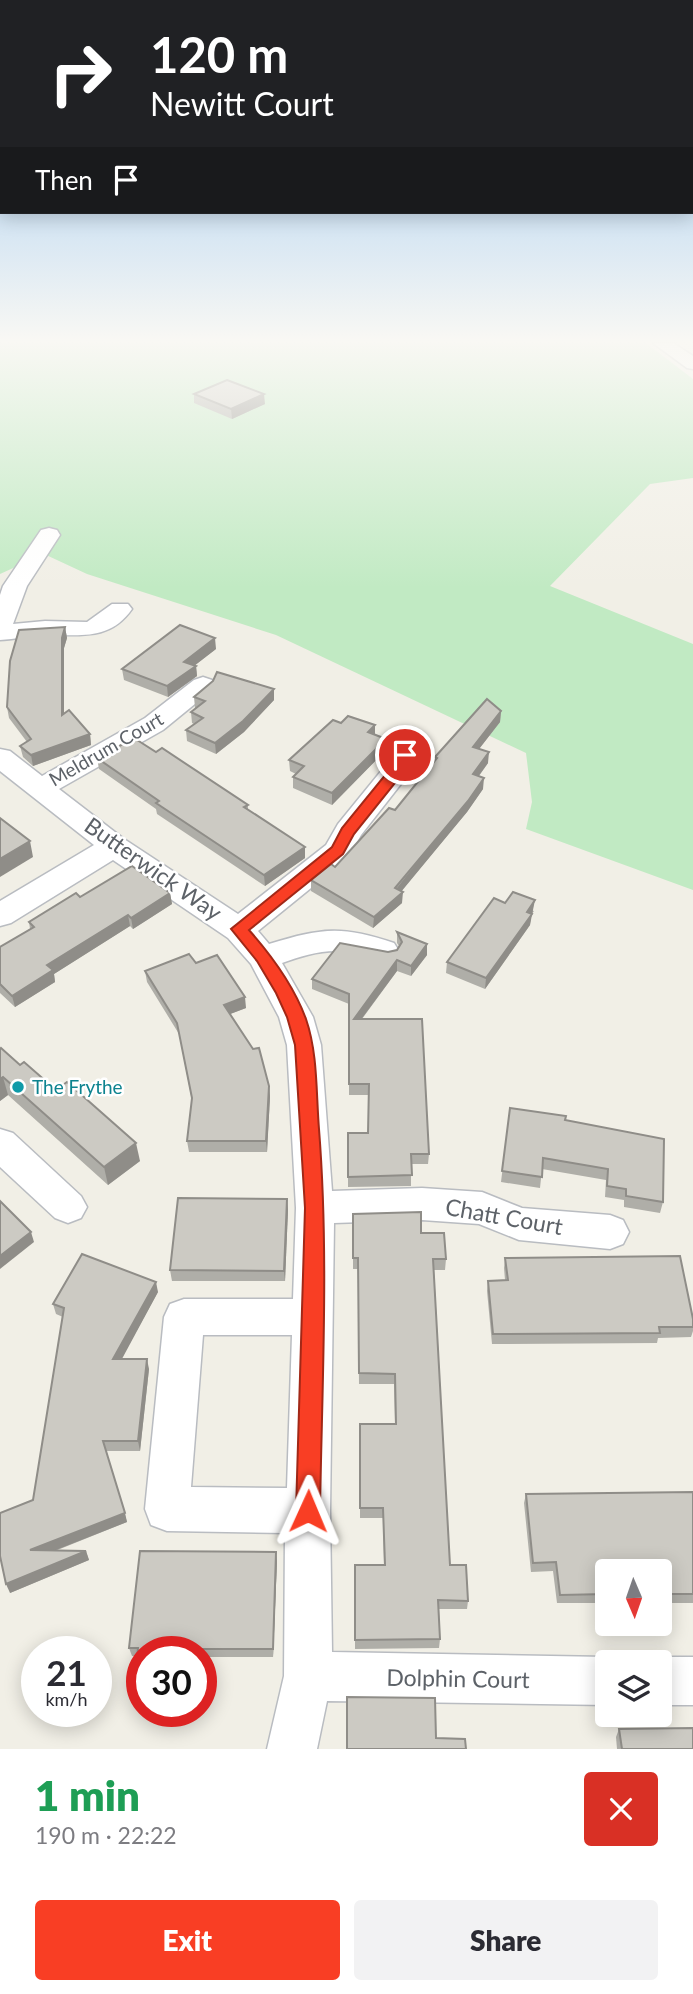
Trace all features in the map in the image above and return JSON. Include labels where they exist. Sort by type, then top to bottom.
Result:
[{"type":"street","points":[[0,626],[15,586],[49,536]]},
{"type":"street","points":[[0,633],[45,628],[92,629],[120,609]]},
{"type":"street","name":"Meldrum Court","points":[[42,787],[154,724],[203,685]]},
{"type":"street","points":[[239,929],[338,851],[348,831],[398,769],[413,741]]},
{"type":"street","name":"Butterwick Way","points":[[0,757],[42,787],[114,846],[239,929],[263,957],[296,1017],[304,1045],[315,1208],[308,1511],[308,1675],[292,1749]]},
{"type":"street","points":[[0,915],[114,846]]},
{"type":"street","points":[[263,957],[325,940],[355,941],[383,951]]},
{"type":"street","points":[[0,1144],[68,1207]]},
{"type":"street","name":"Chatt Court","points":[[315,1208],[422,1204],[482,1208],[519,1224],[610,1232]]},
{"type":"street","points":[[308,1511],[167,1509],[184,1317],[312,1317]]},
{"type":"street","name":"Dolphin Court","points":[[308,1675],[595,1681]]},
{"type":"street","points":[[672,1681],[693,1681]]},
{"type":"green space","points":[[0,425],[693,425],[693,478],[650,484],[550,586],[693,644],[693,890],[526,829],[532,802],[526,753],[276,635],[87,574],[44,554],[0,574]]},
{"type":"building","points":[[180,625],[215,638],[184,662],[196,666],[167,686],[122,669]]},
{"type":"building","points":[[65,627],[62,638],[62,715],[69,710],[90,734],[31,755],[20,746],[31,739],[7,707],[10,661],[19,630]]},
{"type":"building","points":[[217,672],[274,689],[243,721],[215,743],[186,730],[203,718],[191,712],[205,701],[194,697],[213,681]]},
{"type":"building","points":[[487,699],[501,711],[473,747],[489,752],[473,774],[484,778],[395,888],[403,892],[374,917],[311,880],[331,864],[335,867],[389,808],[395,810],[437,758],[435,757]]},
{"type":"building","points":[[348,716],[375,725],[368,732],[386,739],[332,793],[293,777],[304,766],[289,760],[333,720],[341,723]]},
{"type":"building","points":[[134,738],[156,752],[162,748],[305,847],[264,875],[156,803],[159,801],[97,758]]},
{"type":"building","points":[[0,818],[30,841],[0,859]]},
{"type":"building","points":[[132,866],[170,893],[131,918],[128,915],[47,965],[53,970],[12,996],[0,984],[0,947],[34,927],[29,922],[76,893],[80,897]]},
{"type":"building","points":[[513,892],[535,900],[527,912],[532,914],[486,978],[447,962],[494,898],[505,903]]},
{"type":"building","points":[[397,932],[427,944],[411,966],[397,960],[354,1019],[422,1019],[429,1154],[411,1154],[412,1175],[348,1177],[348,1133],[368,1133],[369,1084],[349,1084],[349,994],[312,979],[340,943],[388,952],[397,950],[402,942]]},
{"type":"building","points":[[189,954],[196,963],[217,955],[245,997],[224,1005],[253,1049],[259,1048],[269,1086],[266,1141],[187,1141],[192,1098],[177,1023],[145,971]]},
{"type":"building","points":[[1,1048],[20,1065],[24,1062],[56,1090],[67,1082],[136,1143],[104,1167],[3,1077],[0,1079]]},
{"type":"building","points":[[510,1108],[566,1116],[565,1120],[664,1139],[663,1202],[626,1196],[626,1189],[607,1186],[608,1169],[543,1158],[542,1177],[502,1171]]},
{"type":"building","points":[[178,1198],[287,1199],[284,1271],[170,1270]]},
{"type":"building","points":[[0,1201],[31,1232],[0,1256]]},
{"type":"building","points":[[421,1212],[421,1233],[444,1233],[446,1259],[433,1259],[450,1565],[466,1565],[468,1601],[438,1600],[440,1639],[355,1640],[355,1565],[385,1565],[383,1508],[360,1508],[360,1424],[396,1424],[395,1374],[359,1373],[358,1258],[353,1258],[353,1214]]},
{"type":"building","points":[[82,1254],[156,1282],[113,1359],[147,1359],[138,1441],[103,1441],[125,1513],[30,1550],[86,1551],[6,1584],[0,1556],[0,1513],[33,1500],[64,1308],[53,1304]]},
{"type":"building","points":[[680,1256],[693,1327],[659,1327],[660,1333],[493,1334],[488,1281],[508,1280],[505,1258]]},
{"type":"building","points":[[693,1492],[693,1594],[672,1594],[672,1559],[595,1559],[595,1594],[560,1595],[556,1562],[533,1563],[526,1494]]},
{"type":"building","points":[[140,1551],[276,1552],[273,1649],[217,1649],[217,1636],[130,1636]]},
{"type":"building","points":[[347,1697],[435,1698],[436,1738],[465,1739],[466,1749],[347,1749]]},
{"type":"building","points":[[693,1728],[693,1749],[622,1749],[619,1729]]},
{"type":"place","name":"The Frythe","points":[[18,1087]]},
{"type":"route","points":[[308,1511],[315,1208],[304,1045],[296,1017],[284,992],[263,957],[239,929],[338,851],[348,831],[398,769],[405,755]]}]
